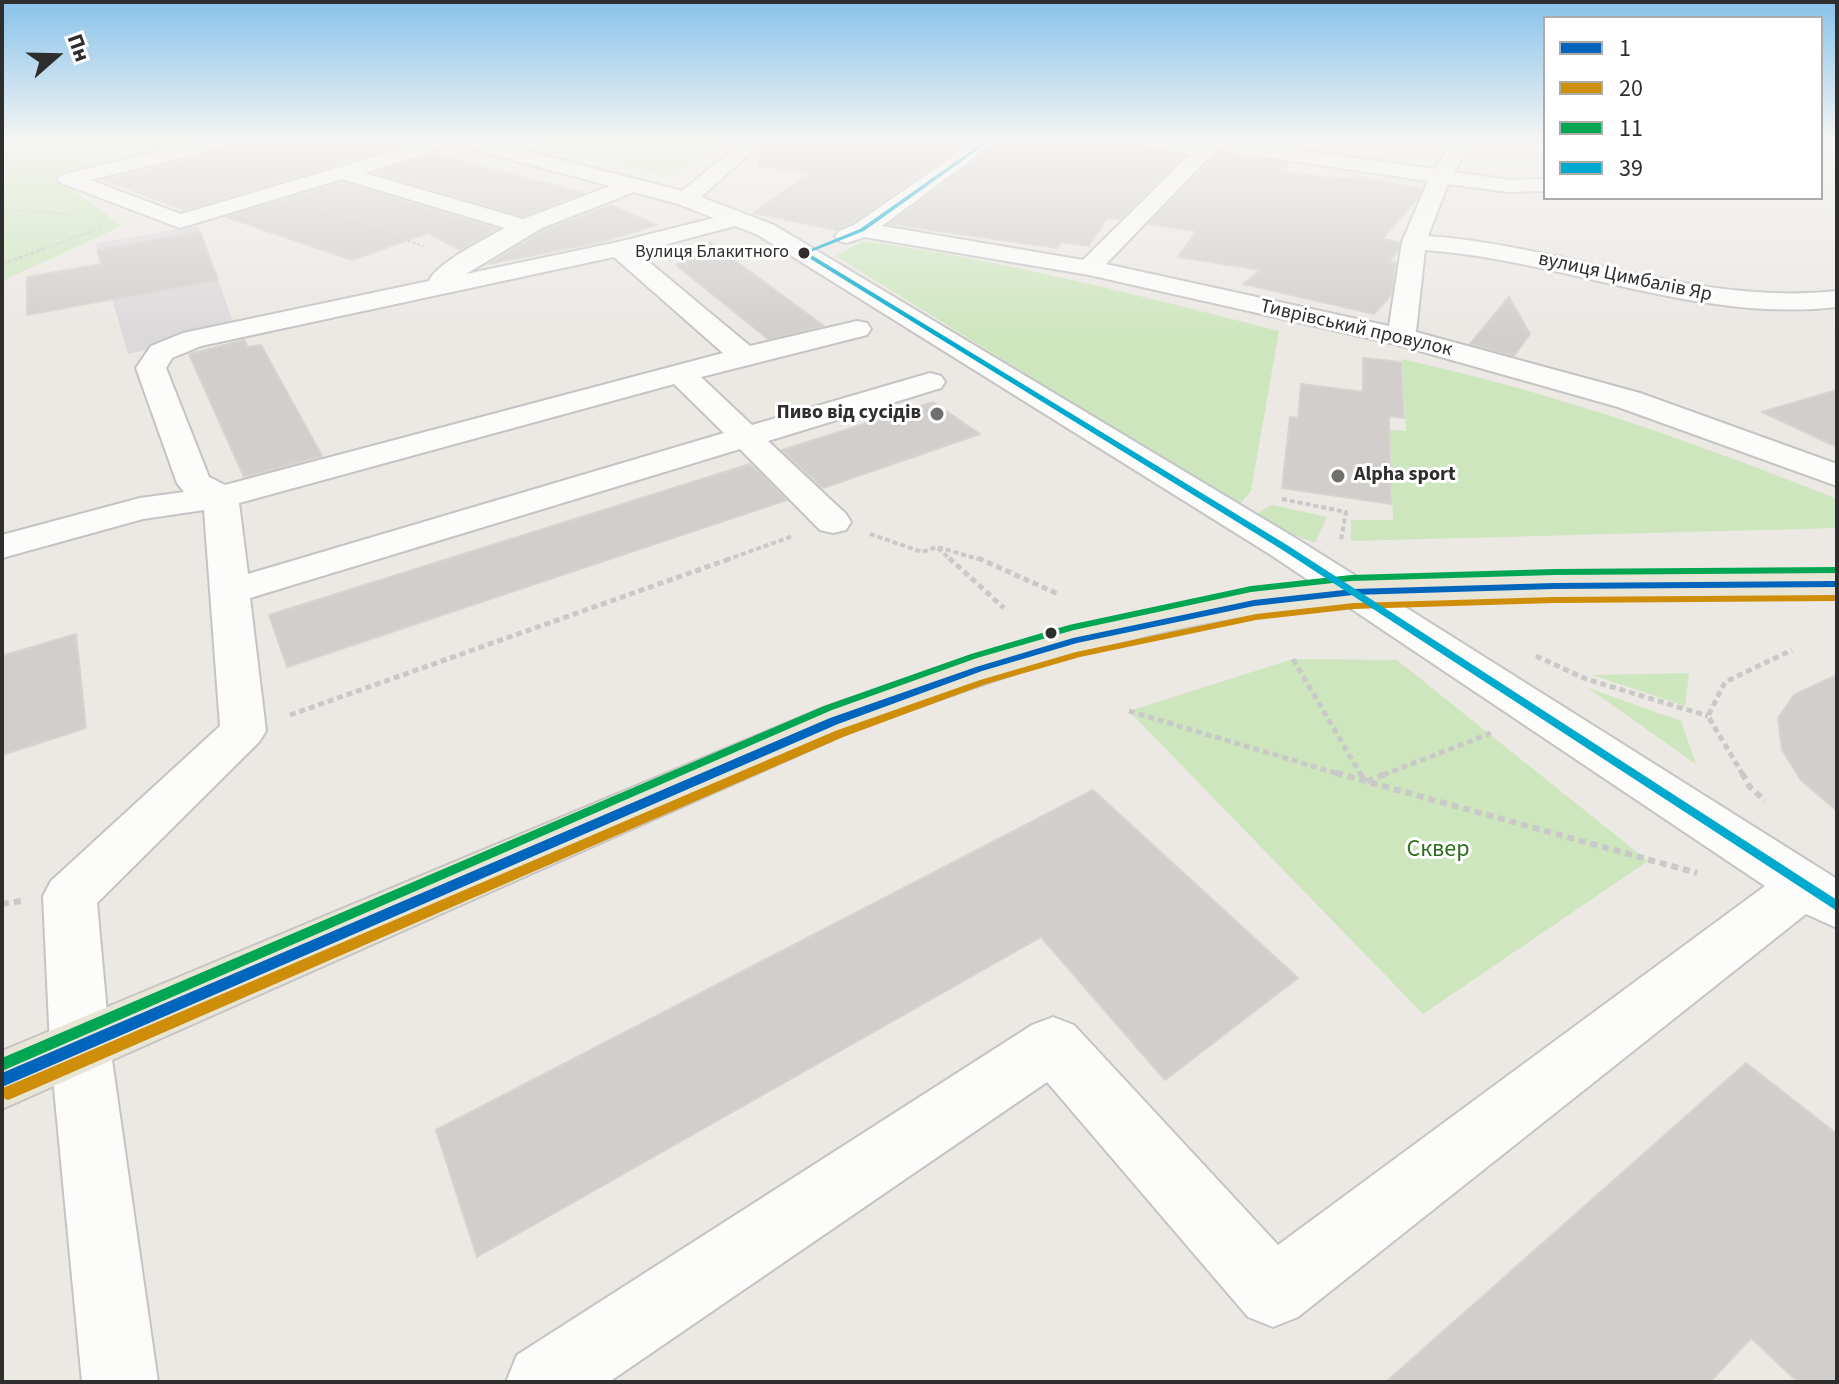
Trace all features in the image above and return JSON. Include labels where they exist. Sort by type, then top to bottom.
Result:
[{"type":"main road","points":[[2,1080],[834,721],[979,669],[1076,640],[1264,601],[1353,592],[1539,586],[1837,584]]},
{"type":"street","points":[[139,206],[180,221],[232,206]]},
{"type":"street","points":[[452,206],[525,227]]},
{"type":"street","points":[[427,290],[467,261],[525,227],[575,206]]},
{"type":"street","points":[[544,1382],[1053,1044],[1273,1292],[1821,896],[1353,592],[804,253],[740,218],[705,206]]},
{"type":"street","points":[[804,253],[862,230],[897,206]]},
{"type":"street","points":[[1089,268],[1150,206]]},
{"type":"street","points":[[1401,337],[1414,242],[1429,206]]},
{"type":"street","points":[[221,497],[194,483],[151,368],[156,354],[193,339],[619,249],[740,218]]},
{"type":"street","name":"Тиврівський провулок","points":[[862,230],[1089,268],[1401,337],[1629,400],[1837,476]]},
{"type":"street","name":"вулиця Цимбалів Яр","points":[[1414,242],[1475,246],[1734,300],[1795,305],[1837,299]]},
{"type":"street","points":[[619,249],[744,356]]},
{"type":"street","points":[[2,547],[140,509],[221,497],[744,356],[857,329]]},
{"type":"street","points":[[680,373],[833,522]]},
{"type":"street","points":[[230,592],[930,382]]},
{"type":"street","points":[[120,1382],[80,1046],[70,896],[243,731],[221,497]]},
{"type":"path","points":[[299,206],[467,261]]},
{"type":"path","points":[[2,209],[73,214]]},
{"type":"path","points":[[2,264],[101,228],[99,214]]},
{"type":"path","points":[[1341,545],[1346,512]]},
{"type":"path","points":[[243,731],[833,522],[922,552],[937,547],[974,556],[1058,594]]},
{"type":"path","points":[[937,547],[1004,608]]},
{"type":"path","points":[[1708,716],[1725,682],[1792,650]]},
{"type":"path","points":[[1536,656],[1586,679],[1708,716],[1750,787],[1772,807]]},
{"type":"path","points":[[1293,659],[1365,782]]},
{"type":"path","points":[[1129,711],[1365,782],[1704,875]]},
{"type":"path","points":[[1365,782],[1489,734]]},
{"type":"shaded area","points":[[198,226],[236,329],[128,354],[96,243]]},
{"type":"green space","points":[[2,206],[94,206],[122,226],[2,281]]},
{"type":"green space","points":[[863,241],[1020,269],[1279,331],[1251,491],[1238,506],[836,256]]},
{"type":"green space","points":[[1402,359],[1568,403],[1677,438],[1784,478],[1837,499],[1837,528],[1351,541],[1351,520],[1393,520],[1389,430],[1406,431]]},
{"type":"green space","points":[[1272,505],[1327,517],[1315,543],[1249,518]]},
{"type":"green space","name":"Сквер","points":[[1293,659],[1397,660],[1648,861],[1423,1014],[1129,711]]},
{"type":"green space","points":[[1689,673],[1685,706],[1592,675]]},
{"type":"green space","points":[[1588,688],[1681,721],[1696,764]]},
{"type":"building","points":[[173,206],[200,206],[185,210]]},
{"type":"building","points":[[264,206],[420,206],[497,229],[460,250],[428,233],[352,260],[226,217]]},
{"type":"building","points":[[487,206],[550,206],[523,216]]},
{"type":"building","points":[[608,206],[657,225],[602,242],[489,264],[543,231]]},
{"type":"building","points":[[763,206],[877,206],[836,230],[753,213]]},
{"type":"building","points":[[914,206],[1134,206],[1120,219],[1107,218],[1089,246],[1061,242],[1057,248],[889,224]]},
{"type":"building","points":[[1167,206],[1411,206],[1382,239],[1399,242],[1398,251],[1389,262],[1396,262],[1391,295],[1374,314],[1243,284],[1260,270],[1178,257],[1196,231],[1149,224]]},
{"type":"building","points":[[200,231],[218,280],[27,315],[27,277],[101,264],[97,250]]},
{"type":"building","points":[[710,242],[824,326],[768,339],[676,265]]},
{"type":"building","points":[[1509,297],[1530,334],[1514,356],[1470,344]]},
{"type":"building","points":[[244,340],[248,347],[261,345],[322,456],[244,477],[189,354]]},
{"type":"building","points":[[1363,358],[1401,362],[1404,418],[1389,416],[1391,504],[1282,488],[1290,417],[1298,418],[1301,384],[1363,392]]},
{"type":"building","points":[[1837,390],[1837,447],[1762,412]]},
{"type":"building","points":[[933,402],[980,434],[823,488],[782,450]]},
{"type":"building","points":[[750,464],[787,500],[287,667],[269,615]]},
{"type":"building","points":[[76,634],[86,728],[2,755],[2,656]]},
{"type":"building","points":[[1837,675],[1837,811],[1801,780],[1782,750],[1778,718],[1794,695]]},
{"type":"building","points":[[1093,790],[1298,978],[1165,1080],[1041,937],[477,1257],[436,1130]]},
{"type":"building","points":[[1746,1063],[1837,1134],[1837,1382],[1798,1382],[1751,1338],[1710,1382],[1386,1382]]},
{"type":"transit line","name":"39","points":[[804,253],[862,230],[897,206]]},
{"type":"transit line","name":"39","points":[[804,253],[1284,547],[1837,906]]},
{"type":"transit line","name":"11","points":[[2,1065],[828,708],[974,656],[1072,627],[1251,589],[1351,578],[1554,572],[1837,570]]},
{"type":"transit line","name":"1","points":[[2,1080],[834,721],[979,669],[1076,640],[1254,603],[1353,592],[1554,586],[1837,584]]},
{"type":"transit line","name":"20","points":[[8,1093],[839,734],[983,682],[1079,654],[1256,617],[1354,606],[1554,600],[1837,598]]},
{"type":"place","name":"Вулиця Блакитного","points":[[804,253]]},
{"type":"place","name":"Пиво від сусідів","points":[[937,414]]},
{"type":"place","name":"Alpha sport","points":[[1338,476]]}]
